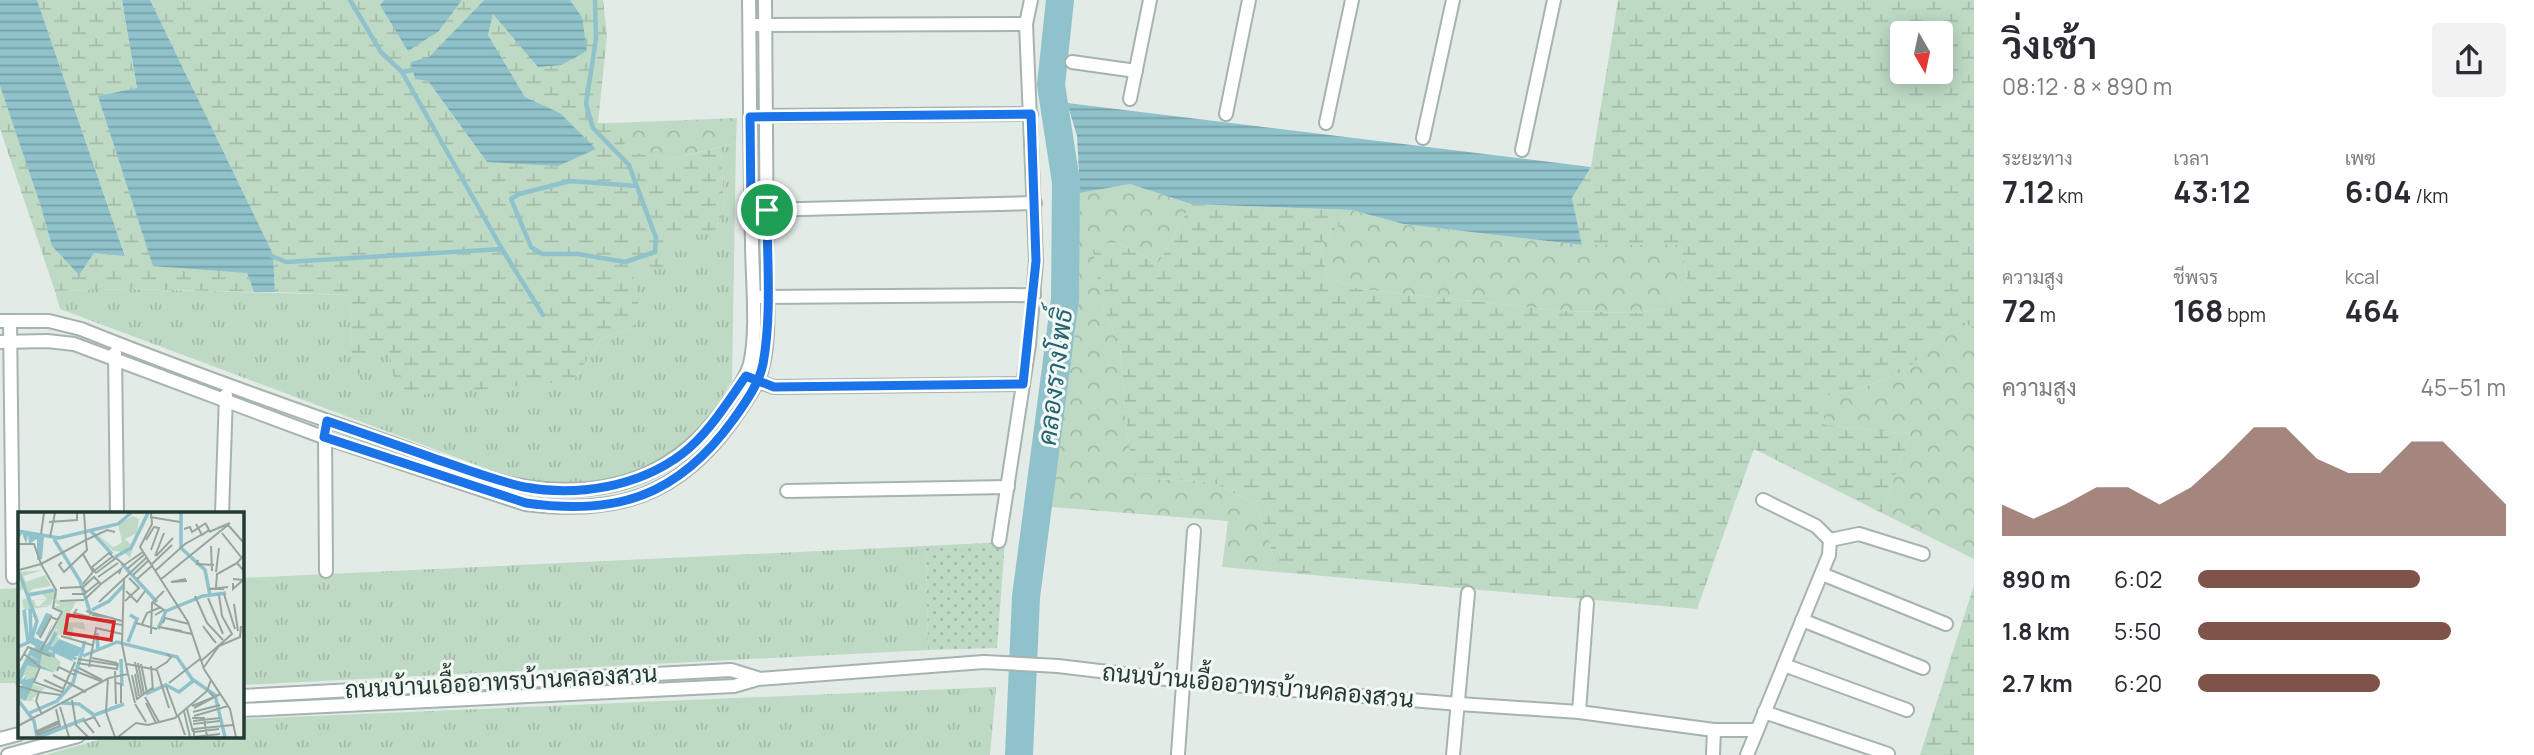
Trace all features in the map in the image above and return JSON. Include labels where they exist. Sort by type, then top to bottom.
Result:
[{"type":"street","points":[[13,577],[5,321],[49,321],[66,324],[327,421],[507,482],[548,489],[593,488],[640,478],[682,454],[702,436],[752,379],[749,0]]},
{"type":"street","points":[[6,342],[63,341],[85,347],[224,401],[507,499],[556,508],[604,506],[637,499],[668,483],[715,445],[764,352],[768,116],[765,0]]},
{"type":"street","points":[[999,541],[1034,295],[1035,202],[1026,24],[1031,0]]},
{"type":"street","points":[[1130,99],[1150,0]]},
{"type":"street","points":[[1226,114],[1250,0]]},
{"type":"street","points":[[1326,123],[1352,0]]},
{"type":"street","points":[[1423,138],[1452,0]]},
{"type":"street","points":[[1522,150],[1554,0]]},
{"type":"street","points":[[749,25],[1026,24]]},
{"type":"street","points":[[1072,62],[1136,71]]},
{"type":"street","points":[[750,117],[1031,114]]},
{"type":"street","points":[[751,210],[1035,202]]},
{"type":"street","points":[[753,297],[1034,295]]},
{"type":"street","points":[[116,342],[117,512]]},
{"type":"street","points":[[752,379],[774,387],[1023,384]]},
{"type":"street","points":[[222,512],[224,401],[228,384]]},
{"type":"street","points":[[326,571],[324,437],[327,421]]},
{"type":"street","points":[[702,436],[715,445]]},
{"type":"street","points":[[787,491],[1008,487]]},
{"type":"street","points":[[1747,755],[1822,574],[1829,555],[1830,540],[1816,526],[1763,500]]},
{"type":"street","points":[[1178,754],[1194,531]]},
{"type":"street","points":[[1830,540],[1859,534],[1923,554]]},
{"type":"street","points":[[1822,574],[1946,624]]},
{"type":"street","points":[[1453,755],[1468,593]]},
{"type":"street","points":[[1579,712],[1587,603]]},
{"type":"street","points":[[1802,620],[1923,668]]},
{"type":"street","name":"ถนนบ้านเอื้ออาทรบ้านคลองสวน","points":[[243,710],[734,686],[758,678],[984,662],[1058,666],[1183,681],[1579,712],[1714,730],[1756,730]]},
{"type":"street","points":[[1784,665],[1907,710]]},
{"type":"street","name":"ถนนบ้านเอื้ออาทรบ้านคลองสวน","points":[[243,696],[731,670],[758,678]]},
{"type":"street","points":[[471,684],[472,700]]},
{"type":"street","points":[[1764,712],[1888,754]]},
{"type":"street","points":[[1713,755],[1714,730]]},
{"type":"street","points":[[0,739],[18,734]]},
{"type":"street","points":[[8,755],[71,738]]},
{"type":"green space","points":[[37,0],[122,0],[137,89],[99,96],[247,273],[254,292],[132,289],[55,291],[0,129],[0,86],[52,246],[125,255]]},
{"type":"green space","points":[[150,0],[384,0],[380,5],[439,31],[462,0],[484,0],[429,57],[428,81],[487,162],[560,113],[525,97],[488,35],[493,13],[582,17],[570,0],[603,0],[607,35],[598,123],[612,123],[630,152],[671,159],[721,147],[724,211],[714,234],[666,235],[664,269],[632,270],[641,316],[632,328],[602,338],[573,381],[397,397],[389,350],[372,350],[358,376],[351,352],[350,295],[275,292],[273,254]]},
{"type":"green space","points":[[1618,0],[1974,0],[1974,329],[1958,318],[1907,370],[1862,388],[1820,397],[1825,425],[1910,434],[1882,513],[1754,449],[1697,609],[1278,572],[1258,506],[1212,482],[1135,478],[1127,433],[1120,346],[1102,305],[1093,250],[1113,240],[1158,264],[1191,204],[1352,210],[1321,244],[1327,277],[1359,289],[1565,311],[1635,313],[1665,309],[1687,280],[1681,245],[1582,245],[1572,198],[1591,167]]},
{"type":"green space","points":[[737,118],[736,143],[671,159],[629,152],[612,123]]},
{"type":"green space","points":[[736,143],[732,381],[700,431],[678,453],[626,477],[580,485],[517,480],[60,309],[55,291],[132,289],[350,295],[351,352],[358,375],[372,350],[389,350],[573,381],[602,338],[632,328],[632,270],[666,234],[724,211],[721,147]]},
{"type":"green space","points":[[1130,184],[1191,204],[1158,264],[1113,240],[1102,305],[1120,346],[1127,433],[1136,478],[1212,482],[1258,506],[1278,572],[1222,567],[1228,521],[1051,507],[1060,409],[1075,334],[1080,193]]},
{"type":"green space","points":[[1352,210],[1403,224],[1582,245],[1681,245],[1687,280],[1665,309],[1635,313],[1565,311],[1359,289],[1327,277],[1321,244]]},
{"type":"green space","points":[[1958,318],[1974,329],[1974,559],[1882,513],[1910,434],[1825,425],[1819,397],[1862,388],[1907,370]]},
{"type":"green space","points":[[1005,542],[997,648],[928,650],[926,546]]},
{"type":"green space","points":[[926,546],[928,650],[243,685],[243,578]]},
{"type":"green space","points":[[1974,585],[1974,755],[1920,755]]},
{"type":"green space","points":[[18,588],[18,692],[15,683],[0,683],[0,589]]},
{"type":"green space","points":[[996,687],[990,755],[45,755],[105,738],[243,738],[243,719]]},
{"type":"water","points":[[0,0],[37,0],[125,256],[94,253],[79,275],[52,246],[0,86]]},
{"type":"water","points":[[122,0],[150,0],[273,254],[275,292],[254,292],[247,273],[153,266],[98,96],[137,88]]},
{"type":"water","points":[[384,0],[462,0],[439,31],[408,51],[380,5]]},
{"type":"water","points":[[484,0],[570,0],[582,17],[587,51],[561,65],[538,67],[493,14],[488,35],[525,97],[560,113],[596,149],[558,166],[487,162],[428,81],[415,79],[411,62],[429,57]]},
{"type":"water","points":[[1067,103],[1591,167],[1572,198],[1582,245],[1403,224],[1352,210],[1191,204],[1130,184],[1080,193],[1077,136]]},
{"type":"waterway","points":[[350,0],[381,52],[402,72],[418,69]]},
{"type":"waterway","points":[[595,0],[596,39],[586,104],[593,128],[629,165],[656,238],[655,252],[625,262],[578,254],[542,254],[531,247],[511,199],[519,194],[570,181],[637,186]]},
{"type":"waterway","name":"คลองรางโพธิ์","points":[[1019,755],[1026,597],[1065,299],[1066,182],[1051,85],[1060,0]]},
{"type":"waterway","points":[[269,255],[286,262],[502,249],[402,72]]},
{"type":"waterway","points":[[502,249],[543,315]]},
{"type":"route","points":[[767,210],[751,210],[750,117],[1031,114],[1036,261],[1023,384],[774,387],[758,381],[746,376],[713,424],[682,454],[640,478],[611,486],[571,490],[526,487],[507,482],[327,421],[324,437],[526,503],[556,508],[604,506],[637,499],[668,483],[715,445],[758,381],[763,365],[766,329],[767,210]]}]
